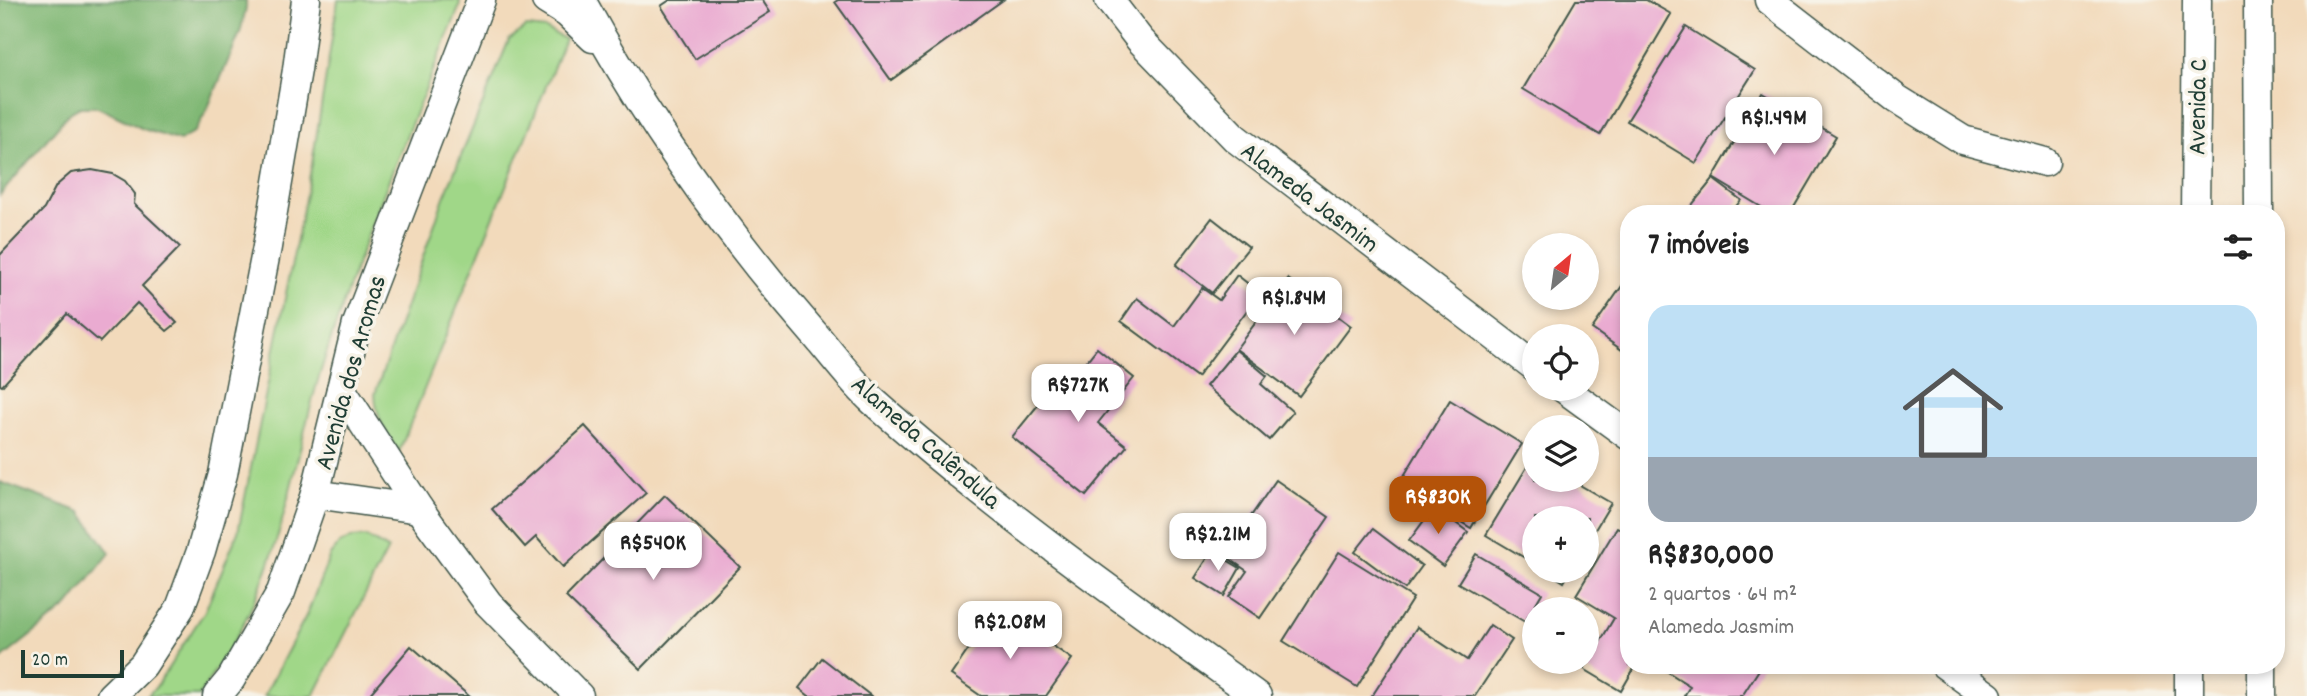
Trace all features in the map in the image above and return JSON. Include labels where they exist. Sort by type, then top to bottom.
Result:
[{"type":"street","points":[[111,696],[143,665],[180,608],[205,538],[223,474],[264,260],[297,70],[306,0]]},
{"type":"street","name":"Avenida dos Aromas","points":[[217,696],[231,679],[281,592],[315,494],[357,324],[481,0]]},
{"type":"street","name":"Alameda Calêndula","points":[[546,0],[567,13],[611,54]]},
{"type":"street","name":"Alameda Calêndula","points":[[581,0],[611,54],[681,165],[762,272],[872,400],[1068,559],[1256,696]]},
{"type":"street","name":"Alameda Jasmim","points":[[1109,0],[1140,40],[1235,138],[1522,357]]},
{"type":"street","points":[[1769,0],[1897,99],[1963,140],[2045,162]]},
{"type":"street","name":"Avenida C","points":[[2195,205],[2197,0]]},
{"type":"street","points":[[2258,0],[2259,205]]},
{"type":"street","points":[[341,389],[419,509],[488,603],[579,696]]},
{"type":"street","points":[[1581,401],[1620,429]]},
{"type":"street","points":[[315,494],[419,509]]},
{"type":"street","points":[[1957,674],[1988,696]]},
{"type":"street","points":[[2189,674],[2189,696]]},
{"type":"street","points":[[2262,674],[2262,696]]},
{"type":"green space","points":[[0,0],[246,0],[246,8],[240,33],[195,131],[180,141],[143,129],[98,107],[80,107],[69,113],[0,195]]},
{"type":"green space","points":[[338,0],[460,0],[349,286],[310,408],[274,550],[253,604],[235,639],[199,696],[147,696],[156,687],[205,611],[238,532],[312,164]]},
{"type":"green space","points":[[526,27],[546,29],[565,39],[399,452],[382,424],[375,394],[444,197],[509,40]]},
{"type":"green space","points":[[0,482],[81,512],[110,553],[68,606],[0,660]]},
{"type":"green space","points":[[366,537],[388,549],[314,696],[264,696],[308,612],[330,555],[339,544],[351,538]]},
{"type":"building","points":[[670,0],[762,0],[770,12],[695,59],[661,6]]},
{"type":"building","points":[[1003,0],[891,80],[835,2]]},
{"type":"building","points":[[1576,0],[1646,0],[1671,14],[1600,135],[1523,89]]},
{"type":"building","points":[[1686,27],[1755,70],[1696,163],[1627,121]]},
{"type":"building","points":[[1763,93],[1836,136],[1795,205],[1758,205],[1713,178]]},
{"type":"building","points":[[92,170],[113,174],[125,181],[135,194],[134,204],[180,247],[142,286],[177,323],[167,331],[137,303],[100,342],[67,314],[2,386],[0,255],[44,209],[56,186],[71,173]]},
{"type":"building","points":[[1713,179],[1741,200],[1737,205],[1692,205]]},
{"type":"building","points":[[1212,218],[1249,247],[1212,293],[1176,265]]},
{"type":"building","points":[[1237,275],[1260,293],[1197,377],[1121,321],[1137,298],[1174,326],[1202,288],[1219,300]]},
{"type":"building","points":[[1288,279],[1351,326],[1299,396],[1236,349]]},
{"type":"building","points":[[1620,289],[1620,349],[1599,334],[1599,324],[1595,324]]},
{"type":"building","points":[[1097,348],[1134,378],[1098,423],[1127,446],[1086,496],[1012,437],[1055,384],[1063,391]]},
{"type":"building","points":[[1236,350],[1267,376],[1261,384],[1293,412],[1269,440],[1206,386]]},
{"type":"building","points":[[1450,400],[1522,444],[1471,528],[1399,484]]},
{"type":"building","points":[[585,426],[646,493],[563,567],[536,537],[525,547],[492,509]]},
{"type":"building","points":[[1522,475],[1522,492],[1592,492],[1611,503],[1599,523],[1599,506],[1522,506],[1522,556],[1486,535]]},
{"type":"building","points":[[1276,480],[1329,517],[1260,618],[1229,597],[1247,571],[1224,555]]},
{"type":"building","points":[[665,495],[740,567],[641,669],[566,597]]},
{"type":"building","points":[[1434,507],[1468,532],[1443,566],[1409,541]]},
{"type":"building","points":[[1617,527],[1620,529],[1620,674],[1631,674],[1621,691],[1592,674],[1599,674],[1599,644],[1614,618],[1599,609],[1599,597],[1576,595],[1583,583],[1599,583],[1599,557]]},
{"type":"building","points":[[1373,529],[1422,566],[1405,589],[1355,552]]},
{"type":"building","points":[[1212,551],[1240,568],[1224,596],[1195,578]]},
{"type":"building","points":[[1339,552],[1413,598],[1357,687],[1283,641]]},
{"type":"building","points":[[1476,554],[1542,593],[1540,597],[1522,597],[1522,620],[1458,583]]},
{"type":"building","points":[[997,608],[1072,659],[1046,696],[981,696],[951,675]]},
{"type":"building","points":[[1490,625],[1512,640],[1475,696],[1372,696],[1417,627],[1467,660]]},
{"type":"building","points":[[411,646],[469,696],[368,696]]},
{"type":"building","points":[[822,658],[871,696],[809,696],[799,688]]},
{"type":"building","points":[[1671,674],[1756,674],[1742,696],[1684,696],[1690,686]]}]
